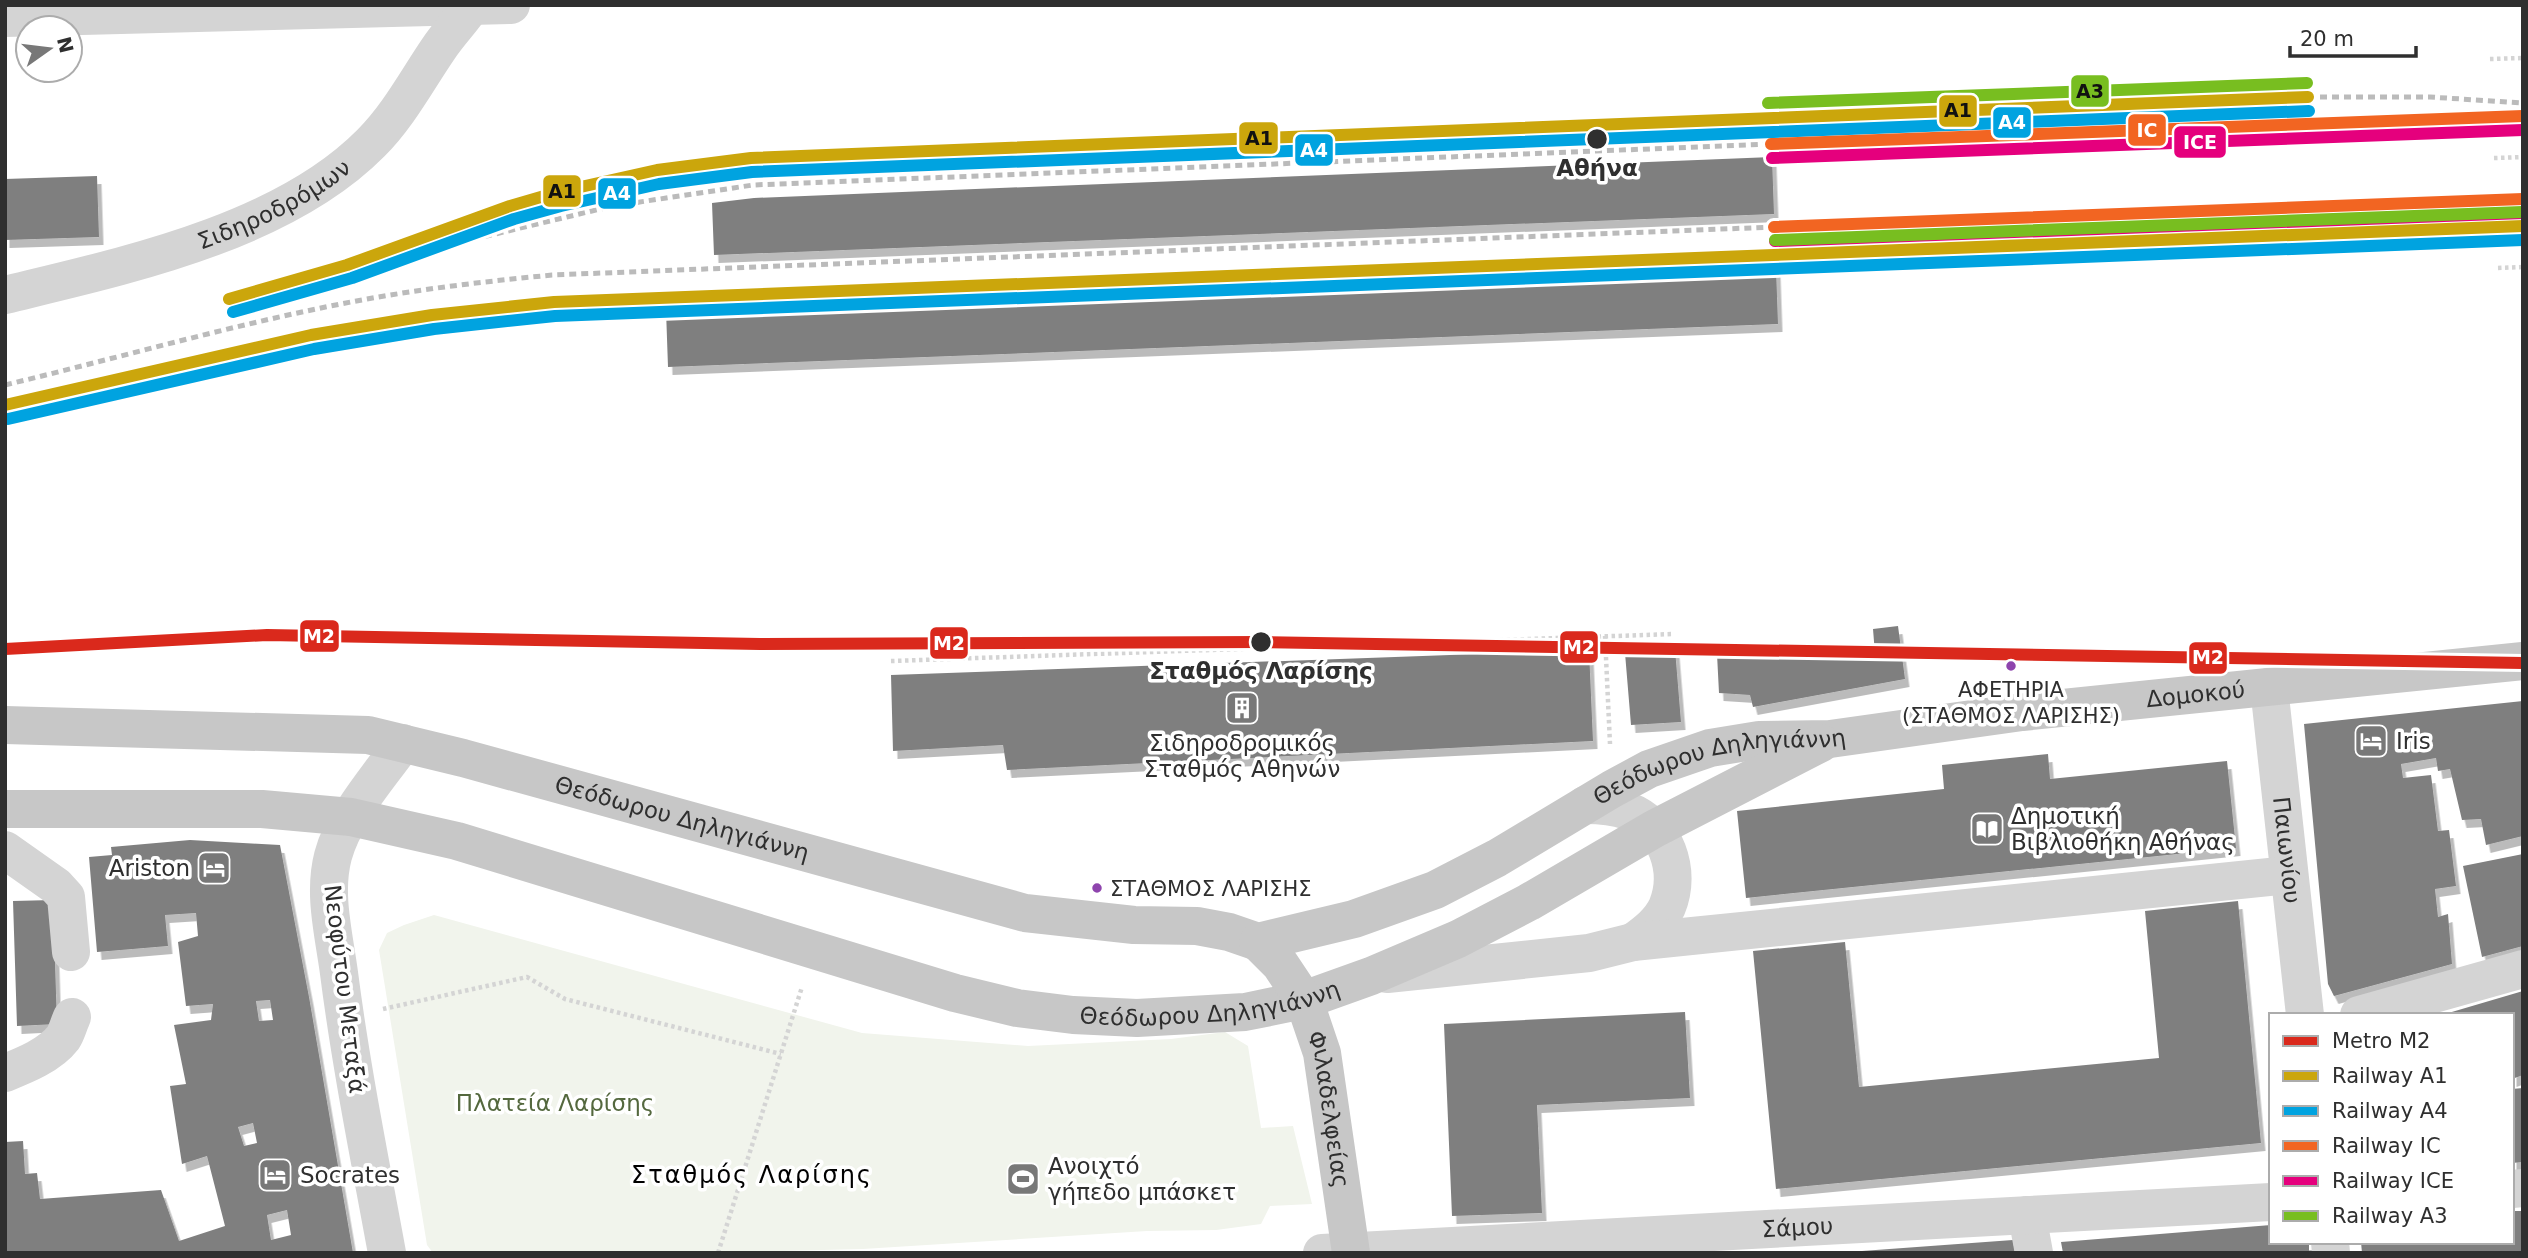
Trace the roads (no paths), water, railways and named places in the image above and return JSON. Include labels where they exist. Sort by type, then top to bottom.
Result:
[{"type":"main road","name":"Δομοκού","points":[[1829,739],[2022,712],[2523,660]]},
{"type":"main road","name":"Θεόδωρου Δηληγιάννη","points":[[5,725],[346,733],[403,743],[1025,913],[1134,925],[1197,926],[1229,932],[1258,942],[1354,919],[1435,890],[1497,858],[1648,769],[1710,748],[1759,740],[1829,739]]},
{"type":"main road","name":"Θεόδωρου Δηληγιάννη","points":[[5,808],[262,809],[351,817],[457,841],[955,993],[1017,1008],[1099,1016],[1208,1016],[1245,1012],[1304,1000],[1371,976],[1458,939],[1529,902],[1654,829],[1829,739]]},
{"type":"main road","name":"Φιλαδελφείας","points":[[1258,942],[1280,964],[1304,1000],[1322,1053],[1341,1252]]},
{"type":"street","points":[[5,18],[168,9],[510,5]]},
{"type":"street","name":"Σιδηροδρόμων","points":[[5,295],[76,278],[233,229],[284,206],[331,177],[371,143],[407,98],[471,6]]},
{"type":"street","name":"Παιωνίου","points":[[2269,687],[2305,1013]]},
{"type":"street","name":"Νεοφύτου Μεταξά","points":[[387,1253],[345,1017],[329,893],[334,855],[351,817],[403,743]]},
{"type":"street","points":[[1598,797],[1606,806],[1630,811],[1654,829],[1663,840],[1672,862],[1672,886],[1667,908],[1653,927],[1633,942]]},
{"type":"street","points":[[5,850],[56,886],[66,897],[71,953]]},
{"type":"street","points":[[1371,976],[1589,953],[1633,942],[2289,875]]},
{"type":"street","points":[[2366,1013],[2523,969]]},
{"type":"street","points":[[5,1073],[33,1061],[55,1046],[64,1037],[72,1017]]},
{"type":"street","name":"Σάμου","points":[[1341,1252],[1742,1242],[2027,1215],[2269,1202]]},
{"type":"street","points":[[2027,1215],[2034,1253]]},
{"type":"railway","points":[[2308,97],[2430,97],[2523,103]]},
{"type":"railway","points":[[298,281],[613,206],[753,185],[1771,144]]},
{"type":"railway","points":[[5,385],[322,308],[436,288],[552,275],[1774,227]]},
{"type":"metro line","name":"Μ2","points":[[5,649],[267,635],[760,644],[1261,642],[2523,663]]},
{"type":"rail line","name":"A3","points":[[1768,103],[2307,83]]},
{"type":"rail line","name":"A1","points":[[229,299],[347,265],[510,206],[558,192],[657,170],[751,158],[2308,97]]},
{"type":"rail line","name":"A4","points":[[233,312],[352,278],[514,219],[561,206],[659,184],[752,172],[2309,111]]},
{"type":"rail line","name":"IC","points":[[1771,144],[2523,116]]},
{"type":"rail line","name":"ICE","points":[[1772,158],[2523,130]]},
{"type":"rail line","name":"IC","points":[[1774,227],[2523,199]]},
{"type":"rail line","name":"A3","points":[[1775,240],[2522,212]]},
{"type":"rail line","name":"ICE","points":[[1775,241],[2523,213]]},
{"type":"rail line","name":"A1","points":[[5,405],[311,335],[432,315],[554,302],[2523,226]]},
{"type":"rail line","name":"A4","points":[[8,419],[314,349],[434,329],[555,316],[2523,240]]},
{"type":"place","name":"Αθήνα","points":[[1597,139]]},
{"type":"place","name":"Σταθμός Λαρίσης","points":[[1261,642]]},
{"type":"place","name":"ΑΦΕΤΗΡΙΑ (ΣΤΑΘΜΟΣ ΛΑΡΙΣΗΣ)","points":[[2011,666]]},
{"type":"place","name":"Σιδηροδρομικός Σταθμός Αθηνών","points":[[1242,708]]},
{"type":"place","name":"Iris","points":[[2371,741]]},
{"type":"place","name":"Δημοτική Βιβλιοθήκη Αθήνας","points":[[1987,829]]},
{"type":"place","name":"Ariston","points":[[214,868]]},
{"type":"place","name":"ΣΤΑΘΜΟΣ ΛΑΡΙΣΗΣ","points":[[1097,888]]},
{"type":"place","name":"Socrates","points":[[275,1175]]},
{"type":"place","name":"Ανοιχτό γήπεδο μπάσκετ","points":[[1023,1179]]},
{"type":"district","name":"Σταθμός Λαρίσης","points":[[752,1175]]},
{"type":"park label","name":"Πλατεία Λαρίσης","points":[[555,1103]]}]
